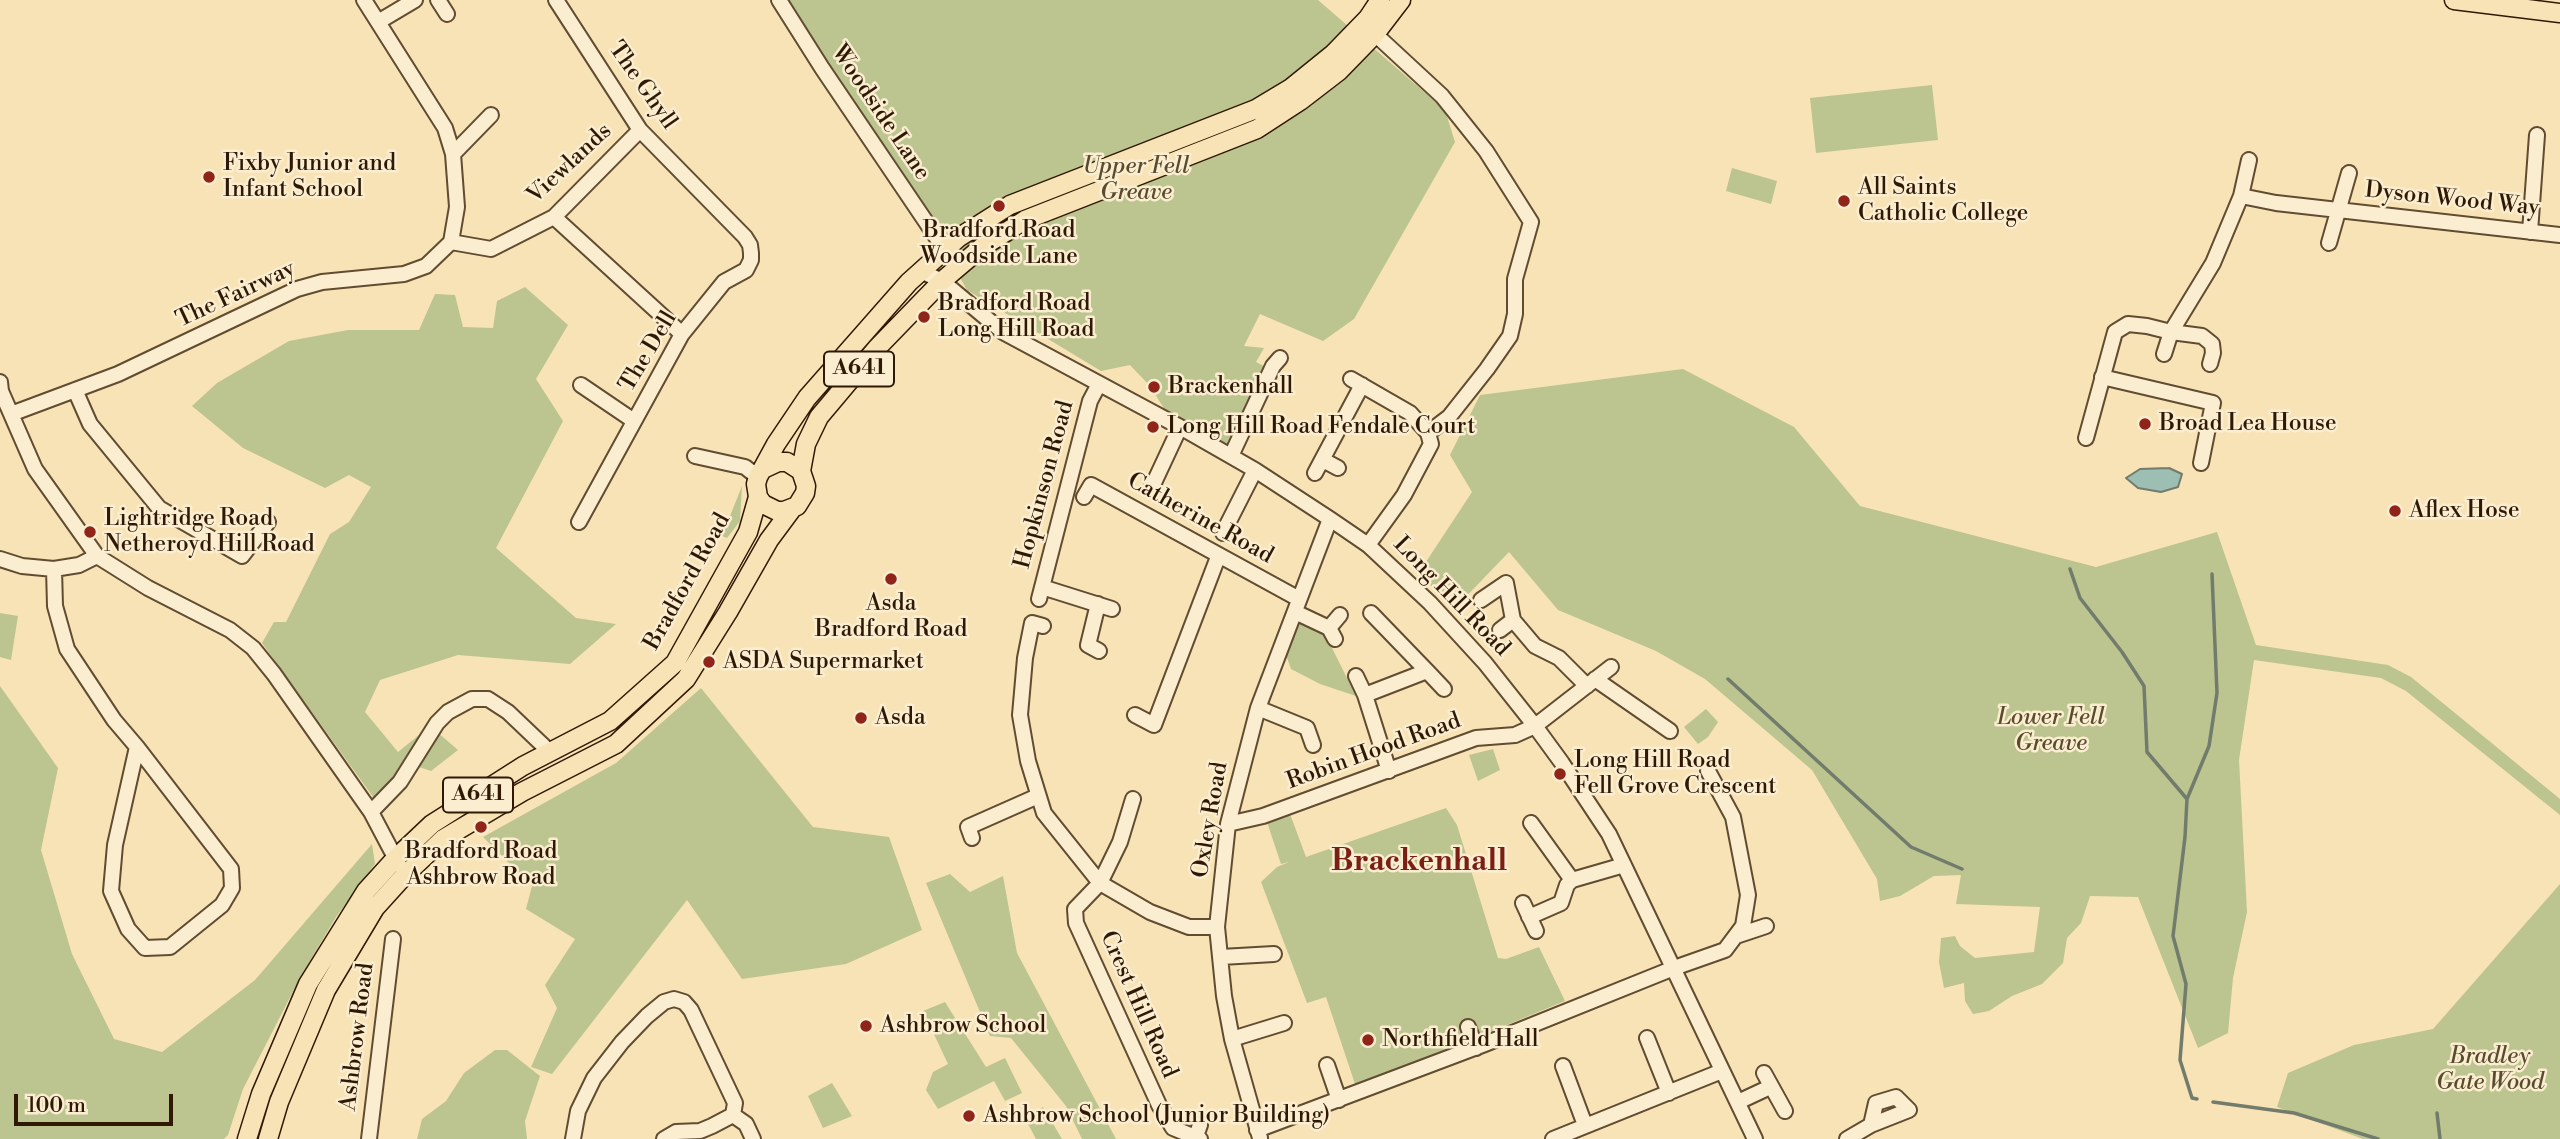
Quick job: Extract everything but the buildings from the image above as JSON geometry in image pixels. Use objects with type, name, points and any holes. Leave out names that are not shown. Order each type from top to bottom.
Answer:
[{"type":"main road","name":"Bradford Road","points":[[792,509],[769,509],[756,491],[761,473],[776,444],[807,398],[921,271],[944,250],[1010,205],[1256,109],[1291,88],[1333,54],[1368,18],[1380,0]]},
{"type":"main road","name":"Bradford Road","points":[[268,1139],[279,1102],[326,990],[375,908],[443,839],[522,792],[616,744],[686,679],[729,612],[769,540],[802,500],[805,494],[805,479],[801,471],[806,444],[819,417],[877,348],[942,281],[982,247],[1025,220],[1257,129],[1339,71],[1375,34],[1401,0]]},
{"type":"main road","points":[[2454,0],[2560,13]]},
{"type":"main road","points":[[761,473],[778,462],[787,463],[801,471]]},
{"type":"main road","name":"Bradford Road","points":[[247,1139],[261,1094],[308,984],[366,891],[432,824],[523,766],[610,721],[675,663],[748,531],[758,497]]},
{"type":"main road","points":[[432,824],[443,839]]},
{"type":"street","points":[[364,0],[445,128],[453,154],[457,207],[451,242]]},
{"type":"street","points":[[378,22],[415,0]]},
{"type":"street","points":[[438,0],[447,14]]},
{"type":"street","name":"The Ghyll","points":[[556,0],[640,130],[730,221]]},
{"type":"street","name":"Woodside Lane","points":[[779,0],[944,250]]},
{"type":"street","points":[[1375,34],[1442,96],[1486,151],[1531,222],[1515,279],[1515,314],[1510,336],[1449,417],[1428,433]]},
{"type":"street","points":[[453,154],[491,115]]},
{"type":"street","name":"Viewlands","points":[[451,242],[491,248],[554,217],[640,130]]},
{"type":"street","points":[[2530,232],[2537,135]]},
{"type":"street","points":[[2164,354],[2171,332],[2213,263],[2241,196],[2249,160]]},
{"type":"street","points":[[2329,243],[2349,173]]},
{"type":"street","name":"Dyson Wood Way","points":[[2241,196],[2276,203],[2560,235]]},
{"type":"street","points":[[554,217],[682,334]]},
{"type":"street","name":"The Dell","points":[[579,522],[682,334],[724,282],[746,270],[751,260],[750,245],[730,221]]},
{"type":"street","name":"The Fairway","points":[[11,414],[162,354],[297,289],[322,282],[404,274],[426,265],[451,242]]},
{"type":"street","name":"Long Hill Road","points":[[921,271],[942,281],[1003,332],[1255,470],[1368,545],[1430,603],[1474,650],[1535,726],[1563,763],[1609,834],[1755,1139]]},
{"type":"street","points":[[2087,438],[2115,332],[2127,324],[2202,336],[2212,344],[2210,364]]},
{"type":"street","points":[[1231,456],[1271,361]]},
{"type":"street","points":[[2102,377],[2213,403],[2201,463]]},
{"type":"street","points":[[0,382],[35,468],[97,556],[148,588],[230,630],[253,648],[371,812],[404,876]]},
{"type":"street","points":[[1338,468],[1319,466],[1357,382],[1410,413],[1428,433],[1431,444],[1429,450],[1404,495],[1368,545]]},
{"type":"street","name":"Hopkinson Road","points":[[1098,384],[1090,401],[1040,593],[1105,607],[1088,645],[1099,651]]},
{"type":"street","points":[[581,385],[634,421]]},
{"type":"street","points":[[75,390],[90,424],[159,508],[242,556],[268,522]]},
{"type":"street","points":[[1152,477],[1180,427]]},
{"type":"street","points":[[695,456],[761,473]]},
{"type":"street","points":[[1223,533],[1255,470]]},
{"type":"street","name":"Catherine Road","points":[[1084,497],[1091,485],[1218,556],[1297,606],[1332,633],[1340,615]]},
{"type":"street","name":"Oxley Road","points":[[1259,1135],[1232,1039],[1224,996],[1217,927],[1228,824],[1258,708],[1330,519]]},
{"type":"street","points":[[0,559],[22,566],[54,569],[79,565],[97,556]]},
{"type":"street","points":[[1135,715],[1154,724],[1218,556]]},
{"type":"street","points":[[54,569],[55,606],[63,640],[97,697],[137,747],[231,869],[232,888],[222,905],[170,947],[145,948],[128,929],[111,891],[115,845],[137,747]]},
{"type":"street","points":[[1481,600],[1506,583],[1513,620],[1535,646],[1559,657],[1591,682],[1670,731]]},
{"type":"street","points":[[1371,614],[1444,689]]},
{"type":"street","points":[[1500,630],[1513,620]]},
{"type":"street","points":[[1043,626],[1032,623],[1025,658],[1020,715],[1028,761],[1044,813],[1100,883],[1163,917],[1189,927],[1217,927]]},
{"type":"street","points":[[1535,726],[1611,667]]},
{"type":"street","points":[[1365,695],[1427,671]]},
{"type":"street","points":[[1356,676],[1365,695],[1389,771]]},
{"type":"street","points":[[371,812],[400,782],[437,723],[448,712],[472,699],[488,699],[508,712],[550,752]]},
{"type":"street","points":[[1258,708],[1307,728],[1314,745]]},
{"type":"street","name":"Robin Hood Road","points":[[1228,824],[1263,816],[1476,738],[1515,735],[1535,726]]},
{"type":"street","points":[[1259,1135],[1339,1100],[1725,950],[1743,926],[1748,895],[1733,817],[1708,771]]},
{"type":"street","points":[[968,828],[1038,796]]},
{"type":"street","name":"Crest Hill Road","points":[[1135,808],[1100,883],[1075,909],[1076,923],[1172,1128],[1198,1134]]},
{"type":"street","points":[[1531,823],[1572,880]]},
{"type":"street","points":[[1530,917],[1561,903],[1567,885],[1572,880],[1624,865]]},
{"type":"street","points":[[1523,903],[1536,931]]},
{"type":"street","points":[[1736,936],[1766,926]]},
{"type":"street","name":"Ashbrow Road","points":[[369,1139],[393,939]]},
{"type":"street","points":[[1221,957],[1274,954]]},
{"type":"street","points":[[573,1139],[578,1111],[594,1078],[622,1042],[647,1016],[664,1002],[674,999],[684,1002],[691,1010],[735,1103],[733,1115]]},
{"type":"street","points":[[1232,1039],[1284,1023]]},
{"type":"street","points":[[1468,1027],[1476,1048]]},
{"type":"street","points":[[1647,1038],[1669,1093]]},
{"type":"street","points":[[1422,1051],[1427,1066]]},
{"type":"street","points":[[1563,1066],[1585,1125]]},
{"type":"street","points":[[1553,1139],[1722,1071]]},
{"type":"street","points":[[1333,1072],[1339,1100]]},
{"type":"street","points":[[1764,1073],[1785,1111]]},
{"type":"street","points":[[1738,1101],[1770,1087]]},
{"type":"street","points":[[664,1139],[676,1132],[700,1132],[733,1115]]},
{"type":"street","points":[[733,1115],[746,1124],[753,1139]]},
{"type":"street","points":[[1847,1139],[1871,1125]]},
{"type":"green space","name":"Upper Fell Greave","points":[[786,0],[1318,0],[1445,110],[1455,142],[1354,319],[1323,341],[1260,314],[1244,346],[1264,348],[1256,362],[1270,369],[1232,441],[1227,445],[1168,415],[1150,386],[1130,365],[1101,371],[967,290],[935,233]]},
{"type":"green space","points":[[1932,85],[1938,140],[1816,153],[1810,98]]},
{"type":"green space","points":[[1732,168],[1777,181],[1771,204],[1726,191]]},
{"type":"green space","points":[[525,287],[568,325],[536,379],[563,421],[496,548],[576,618],[616,624],[570,664],[458,655],[380,680],[365,712],[398,752],[430,726],[458,750],[431,771],[407,763],[376,801],[262,643],[274,622],[286,622],[330,534],[349,522],[371,487],[349,475],[325,488],[243,448],[192,406],[217,383],[289,341],[348,330],[419,330],[435,294],[455,295],[463,327],[493,328],[497,301]]},
{"type":"green space","name":"Lower Fell Greave","points":[[1683,369],[1794,427],[1860,506],[2096,567],[2217,532],[2256,645],[2388,665],[2411,677],[2560,799],[2560,815],[2406,691],[2381,678],[2254,660],[2239,760],[2247,912],[2233,978],[2228,1033],[2198,1048],[2138,897],[2090,896],[2081,923],[2067,938],[2063,963],[2042,984],[2012,996],[1989,1011],[1973,1014],[1965,1001],[1964,983],[1944,988],[1939,962],[1941,938],[1955,936],[1960,946],[1975,958],[2034,952],[2040,907],[1956,904],[1961,875],[1934,876],[1900,896],[1880,901],[1877,879],[1812,770],[1705,679],[1656,651],[1558,610],[1509,552],[1455,608],[1418,574],[1472,492],[1450,455],[1480,395]]},
{"type":"green space","points":[[742,486],[740,521],[727,538],[722,536]]},
{"type":"green space","points":[[0,613],[18,616],[11,660],[0,657]]},
{"type":"green space","points":[[1297,619],[1325,634],[1356,696],[1320,684],[1291,669],[1285,652]]},
{"type":"green space","points":[[0,686],[58,768],[41,850],[72,954],[114,1039],[162,1052],[255,980],[372,844],[375,864],[336,917],[301,976],[243,1089],[228,1135],[224,1139],[0,1139]]},
{"type":"green space","points":[[701,688],[813,827],[889,837],[922,930],[846,964],[742,979],[687,900],[552,1074],[531,1067],[557,1008],[545,985],[575,939],[526,909],[532,886],[483,837],[616,763]]},
{"type":"green space","points":[[1706,709],[1718,722],[1708,737],[1698,744],[1684,727]]},
{"type":"green space","points":[[1493,749],[1500,770],[1478,781],[1469,755]]},
{"type":"green space","points":[[1446,808],[1457,825],[1498,958],[1506,959],[1539,947],[1565,1001],[1356,1087],[1326,997],[1307,1003],[1261,882],[1277,867],[1289,862],[1281,864],[1267,822],[1290,814],[1306,857]]},
{"type":"green space","points":[[950,874],[970,892],[1003,876],[1017,953],[1116,1139],[1082,1139],[1066,1106],[1011,1038],[990,1036],[926,883]]},
{"type":"green space","name":"Bradley Gate Wood","points":[[2560,884],[2560,1139],[2363,1139],[2277,1107],[2288,1073],[2354,1045],[2433,1029]]},
{"type":"green space","points":[[945,1002],[986,1067],[1005,1058],[1022,1093],[1005,1101],[994,1081],[938,1109],[926,1090],[933,1072],[948,1064],[923,1011]]},
{"type":"green space","points":[[495,1050],[507,1050],[540,1076],[525,1121],[527,1139],[417,1139],[422,1119],[446,1101],[464,1073]]},
{"type":"green space","points":[[832,1083],[852,1116],[823,1128],[808,1096]]},
{"type":"green space","points":[[1043,1107],[1062,1139],[1036,1139],[1025,1118]]},
{"type":"water","points":[[2169,468],[2182,474],[2178,487],[2161,492],[2138,488],[2126,478],[2140,469]]},
{"type":"waterway","points":[[2070,569],[2080,598],[2122,652],[2144,686],[2147,752],[2187,799],[2173,936],[2186,984],[2180,1060],[2192,1098],[2197,1099]]},
{"type":"waterway","points":[[2187,799],[2209,746],[2217,693],[2212,574]]},
{"type":"waterway","points":[[1728,679],[1911,847],[1962,869]]},
{"type":"waterway","points":[[2213,1102],[2294,1113],[2378,1139]]},
{"type":"waterway","points":[[2437,1113],[2440,1139]]},
{"type":"place","name":"Fixby Junior and Infant School","points":[[209,177]]},
{"type":"place","name":"All Saints Catholic College","points":[[1844,201]]},
{"type":"place","name":"Bradford Road Woodside Lane","points":[[999,206]]},
{"type":"place","name":"Bradford Road Long Hill Road","points":[[924,317]]},
{"type":"place","name":"Brackenhall","points":[[1154,387]]},
{"type":"place","name":"Broad Lea House","points":[[2145,424]]},
{"type":"place","name":"Long Hill Road Fendale Court","points":[[1153,427]]},
{"type":"place","name":"Aflex Hose","points":[[2395,511]]},
{"type":"place","name":"Lightridge Road Netheroyd Hill Road","points":[[90,532]]},
{"type":"place","name":"Asda Bradford Road","points":[[891,579]]},
{"type":"place","name":"ASDA Supermarket","points":[[709,662]]},
{"type":"place","name":"Asda","points":[[861,718]]},
{"type":"place","name":"Long Hill Road Fell Grove Crescent","points":[[1560,774]]},
{"type":"place","name":"Bradford Road Ashbrow Road","points":[[481,827]]},
{"type":"place","name":"Ashbrow School","points":[[866,1026]]},
{"type":"place","name":"Northfield Hall","points":[[1368,1040]]},
{"type":"place","name":"Ashbrow School (Junior Building)","points":[[969,1116]]},
{"type":"district","name":"Brackenhall","points":[[1419,863]]}]
